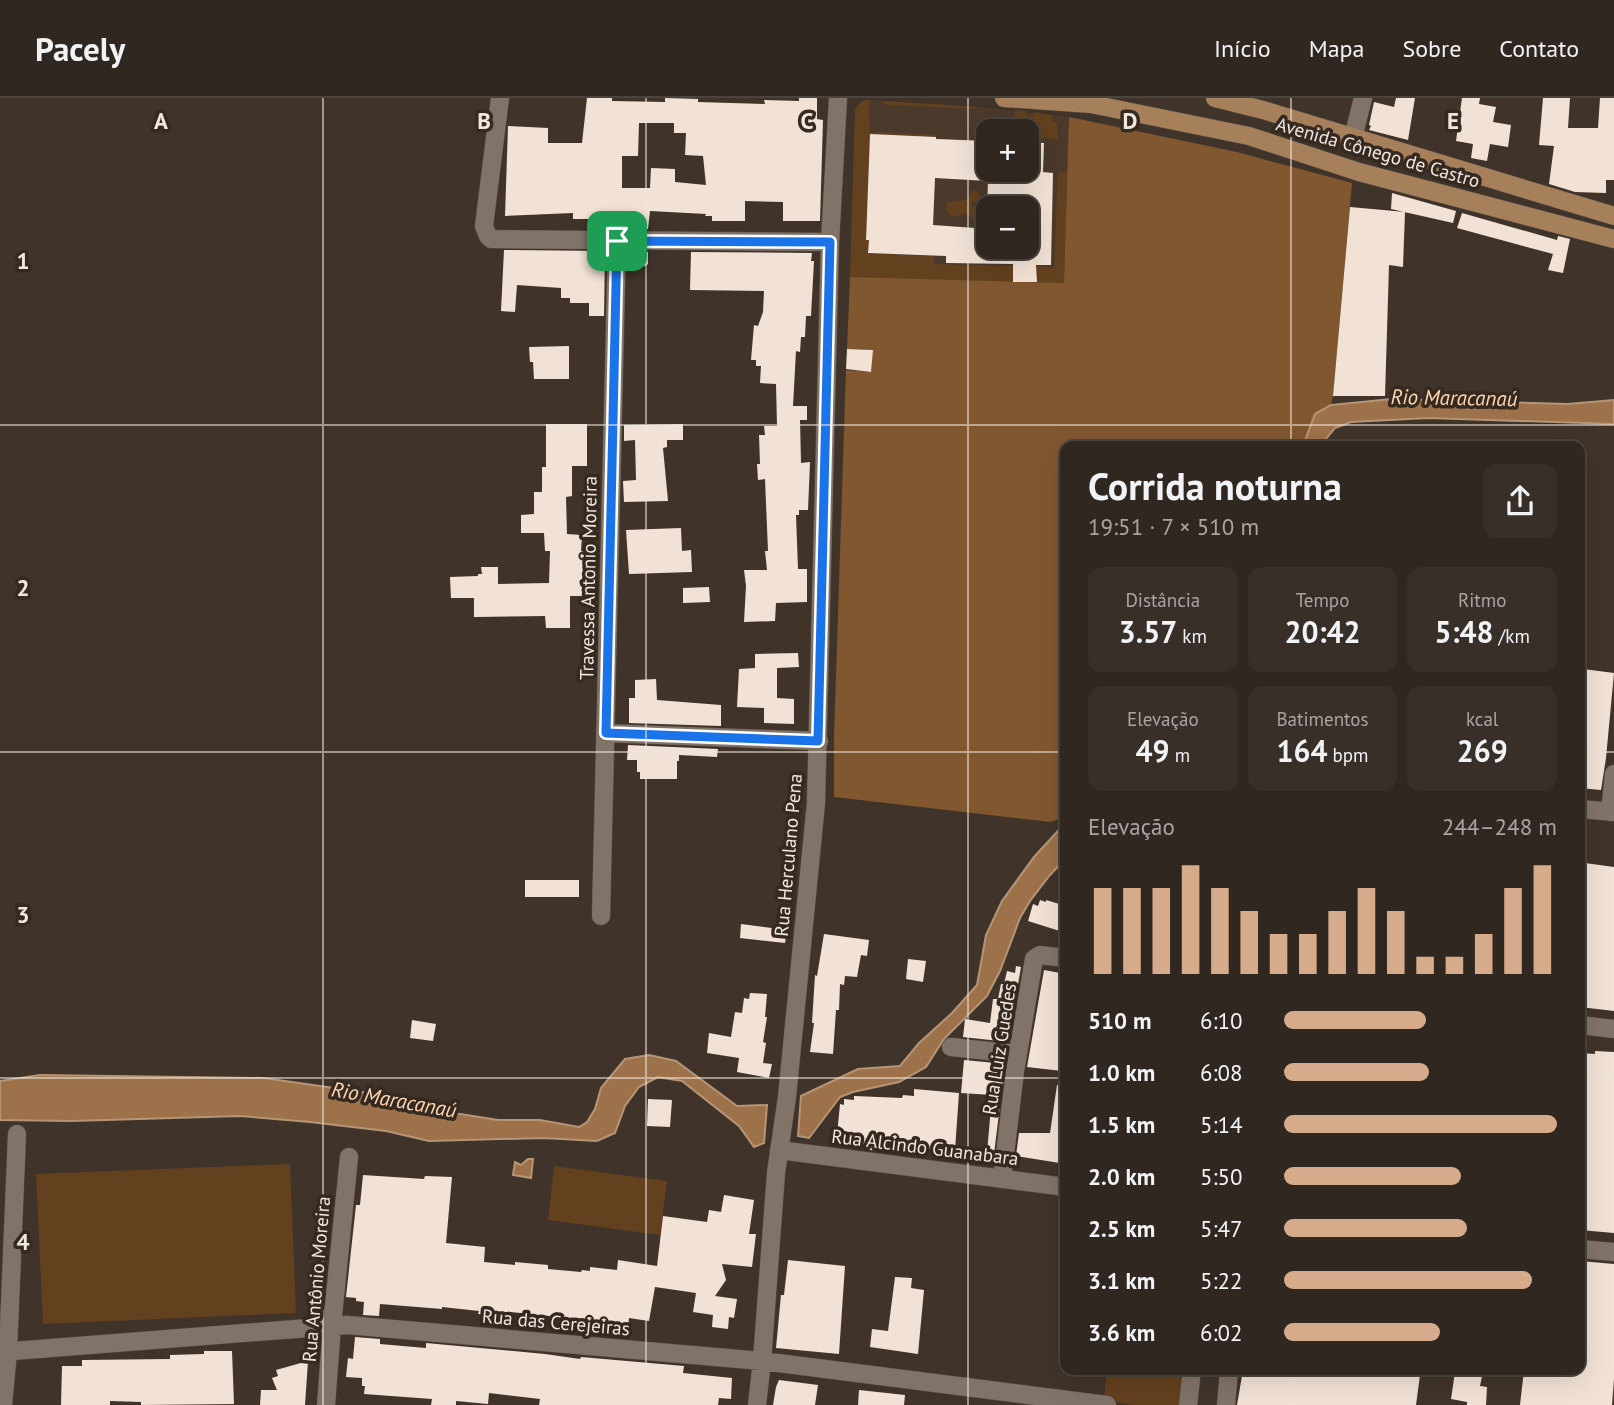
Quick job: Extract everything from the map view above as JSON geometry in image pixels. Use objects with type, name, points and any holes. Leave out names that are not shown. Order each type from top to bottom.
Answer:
[{"type":"main road","name":"Avenida Cônego de Castro","points":[[1004,98],[1091,104],[1249,136],[1359,172],[1614,239]]},
{"type":"main road","name":"Avenida Cônego de Castro","points":[[1215,98],[1263,110],[1614,216]]},
{"type":"street","points":[[500,98],[484,226],[488,236],[495,239],[830,242]]},
{"type":"street","name":"Rua Herculano Pena","points":[[757,1405],[780,1144],[816,803],[830,242],[838,98]]},
{"type":"street","points":[[1353,138],[1363,98]]},
{"type":"street","name":"Travessa Antonio Moreira","points":[[601,916],[617,241]]},
{"type":"street","points":[[606,733],[818,741]]},
{"type":"street","points":[[1585,809],[1612,812],[1614,774]]},
{"type":"street","name":"Rua Luiz Guedes","points":[[1002,1178],[1018,1054],[1034,960],[1040,955],[1060,957]]},
{"type":"street","points":[[1585,1026],[1614,1029]]},
{"type":"street","points":[[951,1046],[1018,1054]]},
{"type":"street","points":[[3,1405],[17,1134]]},
{"type":"street","name":"Rua Alcindo Guanabara","points":[[780,1144],[1060,1186]]},
{"type":"street","name":"Rua Antônio Moreira","points":[[326,1405],[349,1157]]},
{"type":"street","points":[[1585,1249],[1614,1252]]},
{"type":"street","name":"Rua das Cerejeiras","points":[[4,1352],[332,1326],[364,1326],[762,1361],[1107,1405]]},
{"type":"street","points":[[1188,1405],[1191,1375]]},
{"type":"street","points":[[1226,1405],[1229,1375]]},
{"type":"shaded area","points":[[869,100],[978,107],[1069,117],[1064,284],[850,277],[855,109],[862,101]]},
{"type":"shaded area","points":[[869,100],[870,132],[936,137],[870,134],[866,240],[869,240],[869,253],[927,256],[934,243],[934,264],[1054,267],[1058,173],[1067,172],[1064,284],[1037,282],[1036,277],[1013,272],[1013,282],[850,277],[855,109],[862,101]]},
{"type":"shaded area","points":[[883,101],[978,107],[890,105]]},
{"type":"shaded area","points":[[1015,110],[1027,111],[1026,115],[1033,116],[1034,112],[1052,115],[1052,121],[1057,123],[1058,139],[1039,138],[1039,119],[1015,119]]},
{"type":"shaded area","points":[[1069,117],[1237,152],[1352,183],[1333,396],[1331,405],[1315,414],[1305,441],[1060,441],[1060,818],[1051,822],[834,797],[846,370],[871,372],[872,350],[847,349],[850,277],[1064,283]]},
{"type":"shaded area","points":[[974,190],[980,196],[976,196],[976,201],[972,202],[976,217],[972,218],[964,214],[956,217],[948,214],[947,204],[968,198]]},
{"type":"shaded area","points":[[290,1164],[296,1313],[43,1324],[36,1174]]},
{"type":"shaded area","points":[[554,1166],[667,1181],[660,1235],[548,1220]]},
{"type":"shaded area","points":[[1106,1375],[1184,1375],[1181,1405],[1132,1405],[1104,1400]]},
{"type":"water","points":[[1392,399],[1568,404],[1614,400],[1614,424],[1428,418],[1351,422],[1335,428],[1324,441],[1305,441],[1315,414],[1331,405]]},
{"type":"water","points":[[1060,829],[1060,864],[1030,901],[1020,918],[1000,971],[987,996],[944,1039],[926,1067],[899,1082],[840,1097],[809,1138],[798,1136],[801,1096],[858,1069],[900,1066],[977,985],[986,935],[1002,901],[1034,857]]},
{"type":"water","name":"Rio Maracanaú","points":[[649,1055],[676,1061],[737,1106],[767,1105],[764,1143],[754,1147],[739,1126],[682,1081],[658,1077],[639,1087],[625,1106],[615,1133],[597,1141],[543,1138],[429,1141],[386,1131],[241,1116],[71,1121],[0,1120],[0,1081],[40,1075],[264,1078],[404,1098],[454,1113],[498,1120],[540,1120],[579,1127],[587,1122],[595,1109],[601,1088],[625,1059]]},
{"type":"water","points":[[528,1159],[533,1159],[531,1178],[513,1175],[515,1162],[521,1165]]},
{"type":"building","points":[[587,98],[665,102],[665,98],[698,99],[698,102],[765,104],[764,100],[799,101],[799,98],[817,98],[817,119],[823,120],[820,221],[783,221],[783,202],[745,201],[745,221],[712,221],[712,216],[705,216],[706,214],[650,211],[648,229],[631,229],[631,219],[573,219],[573,213],[505,216],[508,126],[548,128],[548,143],[582,143]],"holes":[[[639,123],[674,123],[674,133],[686,133],[685,155],[703,156],[706,185],[675,182],[675,169],[651,168],[650,188],[622,188],[622,156],[638,156]]]},
{"type":"building","points":[[1396,98],[1415,98],[1408,140],[1369,130],[1374,102],[1394,107]]},
{"type":"building","points":[[1462,98],[1480,98],[1479,104],[1496,107],[1493,122],[1511,125],[1508,147],[1490,144],[1487,161],[1471,158],[1473,144],[1456,141]]},
{"type":"building","points":[[1543,98],[1570,98],[1568,128],[1598,128],[1600,98],[1614,98],[1614,180],[1606,180],[1606,193],[1575,192],[1549,184],[1554,146],[1539,145]]},
{"type":"building","points":[[870,134],[976,141],[976,180],[935,178],[933,225],[976,228],[976,259],[1039,259],[1039,196],[987,196],[988,182],[1039,182],[1039,143],[1044,143],[1043,172],[1053,173],[1051,265],[1036,265],[1037,282],[1013,282],[1013,264],[946,263],[946,256],[868,253],[869,240],[866,240]]},
{"type":"building","points":[[1392,193],[1456,211],[1453,223],[1391,209]]},
{"type":"building","points":[[1350,207],[1405,212],[1403,267],[1389,265],[1385,396],[1333,396]]},
{"type":"building","points":[[1462,213],[1557,240],[1558,236],[1570,239],[1563,273],[1548,270],[1553,254],[1457,228]]},
{"type":"building","points":[[504,250],[605,251],[604,316],[589,316],[589,303],[570,303],[570,298],[561,298],[561,288],[517,285],[515,312],[501,311]]},
{"type":"building","points":[[628,252],[648,252],[648,264],[628,267]]},
{"type":"building","points":[[691,252],[812,253],[811,261],[814,261],[811,316],[806,316],[805,337],[801,337],[800,352],[796,351],[793,406],[807,406],[807,420],[800,420],[801,463],[810,462],[808,510],[799,510],[799,515],[796,515],[798,569],[807,569],[807,602],[776,603],[775,621],[744,622],[744,570],[767,570],[765,479],[758,480],[757,464],[760,464],[759,435],[765,435],[764,426],[777,426],[776,384],[760,383],[761,366],[756,366],[756,360],[751,360],[754,325],[758,326],[763,312],[764,291],[690,290]]},
{"type":"building","points":[[569,346],[569,379],[534,379],[529,347]]},
{"type":"building","points":[[847,349],[873,350],[871,372],[846,369]]},
{"type":"building","points":[[546,424],[587,424],[587,466],[572,466],[572,496],[566,497],[567,534],[582,535],[581,551],[592,551],[590,596],[570,596],[570,628],[546,628],[545,616],[474,617],[474,598],[451,598],[450,577],[478,576],[482,574],[481,567],[498,567],[498,584],[549,583],[550,551],[545,551],[544,533],[521,533],[521,515],[534,514],[534,492],[542,492],[542,467],[546,467]]},
{"type":"building","points":[[683,424],[683,440],[667,440],[667,447],[663,448],[668,501],[624,502],[623,481],[636,480],[635,440],[624,441],[624,425]]},
{"type":"building","points":[[681,528],[682,551],[691,550],[692,572],[629,574],[626,530]]},
{"type":"building","points":[[709,587],[710,602],[683,603],[683,588]]},
{"type":"building","points":[[798,653],[799,667],[777,668],[777,698],[794,699],[794,724],[764,723],[764,708],[737,707],[739,669],[755,668],[755,654]]},
{"type":"building","points":[[1585,669],[1614,673],[1601,790],[1585,788]]},
{"type":"building","points":[[656,679],[657,700],[721,705],[721,726],[629,723],[629,698],[635,698],[635,680]]},
{"type":"building","points":[[628,745],[718,749],[717,757],[679,755],[677,779],[640,779],[637,760],[627,760]]},
{"type":"building","points":[[1585,863],[1614,867],[1614,1011],[1585,1008]]},
{"type":"building","points":[[525,880],[579,880],[579,897],[525,897]]},
{"type":"building","points":[[1040,900],[1060,904],[1060,931],[1028,921],[1033,904],[1038,906]]},
{"type":"building","points":[[741,924],[787,930],[785,943],[740,938]]},
{"type":"building","points":[[824,934],[869,940],[867,956],[861,955],[857,977],[845,976],[844,985],[840,984],[833,1054],[810,1052],[814,1023],[815,975],[817,976]]},
{"type":"building","points":[[908,959],[926,961],[923,982],[906,979]]},
{"type":"building","points":[[1016,966],[1021,967],[1008,1042],[963,1037],[965,1019],[990,1023],[993,999],[998,999],[1007,971],[1015,973]]},
{"type":"building","points":[[1044,970],[1060,973],[1060,1071],[1027,1067]]},
{"type":"building","points":[[750,993],[767,994],[763,1063],[772,1064],[769,1078],[737,1072],[739,1058],[707,1053],[709,1033],[731,1037],[735,1012],[742,1013],[744,998],[749,999]]},
{"type":"building","points":[[412,1020],[436,1024],[433,1041],[410,1038]]},
{"type":"building","points":[[1595,1051],[1614,1052],[1614,1233],[1585,1230],[1585,1053],[1595,1054]]},
{"type":"building","points":[[964,1060],[1005,1064],[994,1154],[987,1153],[992,1095],[961,1093]]},
{"type":"building","points":[[1057,1085],[1060,1085],[1060,1163],[1016,1156],[1019,1133],[1050,1133]]},
{"type":"building","points":[[914,1089],[959,1093],[955,1150],[894,1147],[893,1152],[836,1145],[840,1104],[844,1105],[844,1099],[854,1100],[854,1096],[902,1098],[903,1095],[914,1096]]},
{"type":"building","points":[[648,1099],[672,1100],[670,1127],[647,1126]]},
{"type":"building","points":[[363,1175],[424,1179],[425,1176],[452,1177],[446,1243],[485,1247],[484,1262],[548,1265],[548,1269],[581,1272],[590,1271],[590,1267],[617,1270],[618,1260],[657,1266],[663,1216],[707,1222],[709,1210],[721,1212],[724,1195],[754,1200],[749,1234],[756,1234],[752,1267],[722,1264],[726,1280],[715,1296],[737,1299],[734,1318],[729,1317],[728,1329],[712,1327],[713,1315],[693,1312],[696,1293],[655,1287],[649,1321],[629,1318],[628,1327],[511,1312],[510,1317],[442,1307],[380,1304],[379,1316],[363,1315],[364,1302],[346,1297],[356,1205],[360,1205]]},
{"type":"building","points":[[788,1260],[845,1266],[839,1354],[776,1348],[781,1295],[784,1295]]},
{"type":"building","points":[[1585,1261],[1614,1264],[1612,1405],[1520,1405],[1523,1375],[1585,1375]]},
{"type":"building","points":[[895,1277],[912,1278],[911,1288],[924,1290],[918,1354],[870,1347],[872,1329],[888,1331]]},
{"type":"building","points":[[355,1337],[380,1339],[380,1344],[426,1348],[426,1343],[580,1359],[684,1366],[683,1373],[732,1378],[731,1399],[719,1398],[718,1405],[539,1405],[540,1399],[489,1393],[488,1404],[456,1401],[456,1405],[431,1405],[432,1399],[364,1394],[362,1378],[346,1377],[348,1358],[353,1359]]},
{"type":"building","points":[[204,1351],[232,1351],[234,1404],[141,1405],[141,1402],[110,1401],[110,1405],[61,1405],[62,1366],[82,1366],[82,1360],[170,1359],[170,1355],[204,1354]]},
{"type":"building","points":[[308,1361],[305,1405],[260,1405],[261,1390],[277,1390],[272,1378],[278,1376],[276,1370]]},
{"type":"building","points":[[1242,1375],[1420,1375],[1416,1405],[1237,1405]]},
{"type":"building","points":[[1455,1375],[1482,1376],[1480,1386],[1487,1387],[1486,1405],[1467,1405],[1467,1402],[1451,1399]]},
{"type":"building","points":[[779,1380],[818,1385],[815,1405],[773,1405]]},
{"type":"building","points":[[859,1390],[905,1395],[904,1405],[858,1405]]},
{"type":"route","points":[[617,241],[830,242],[818,741],[606,733],[617,241]]}]
